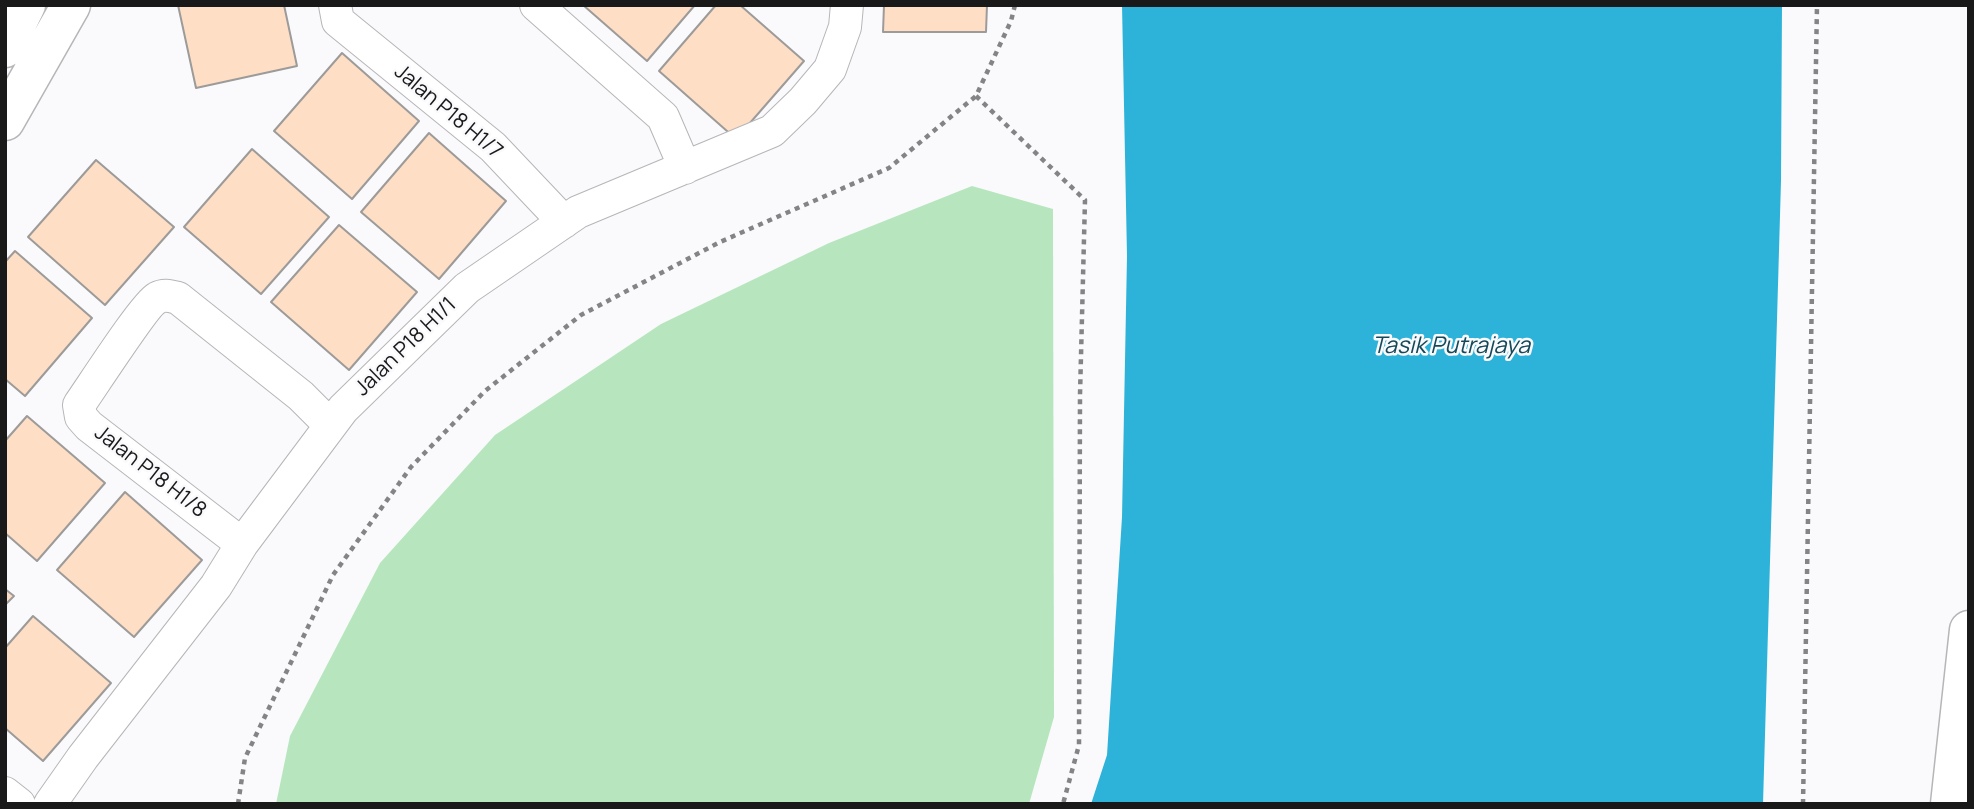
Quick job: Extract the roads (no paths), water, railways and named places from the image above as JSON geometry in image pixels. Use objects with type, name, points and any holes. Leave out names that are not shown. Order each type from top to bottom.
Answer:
[{"type":"street","points":[[5,48],[26,5]]},
{"type":"street","points":[[5,121],[71,5]]},
{"type":"street","name":"Jalan P18 H1/7","points":[[335,5],[338,21],[493,147],[564,222]]},
{"type":"street","points":[[537,5],[663,117],[685,168]]},
{"type":"street","name":"Jalan P18 H1/1","points":[[50,804],[83,757],[216,586],[242,544],[330,425],[420,332],[467,288],[578,212],[772,131],[803,101],[830,69],[845,27],[847,5]]},
{"type":"street","name":"Jalan P18 H1/8","points":[[242,544],[80,417],[79,405],[141,317],[155,299],[168,295],[178,298],[301,396],[330,425]]},
{"type":"street","points":[[1950,804],[1969,630]]},
{"type":"street","points":[[5,793],[19,804]]},
{"type":"water","name":"Tasik Putrajaya","points":[[1122,5],[1782,5],[1781,181],[1763,804],[1091,804],[1107,755],[1122,517],[1127,256]]}]
